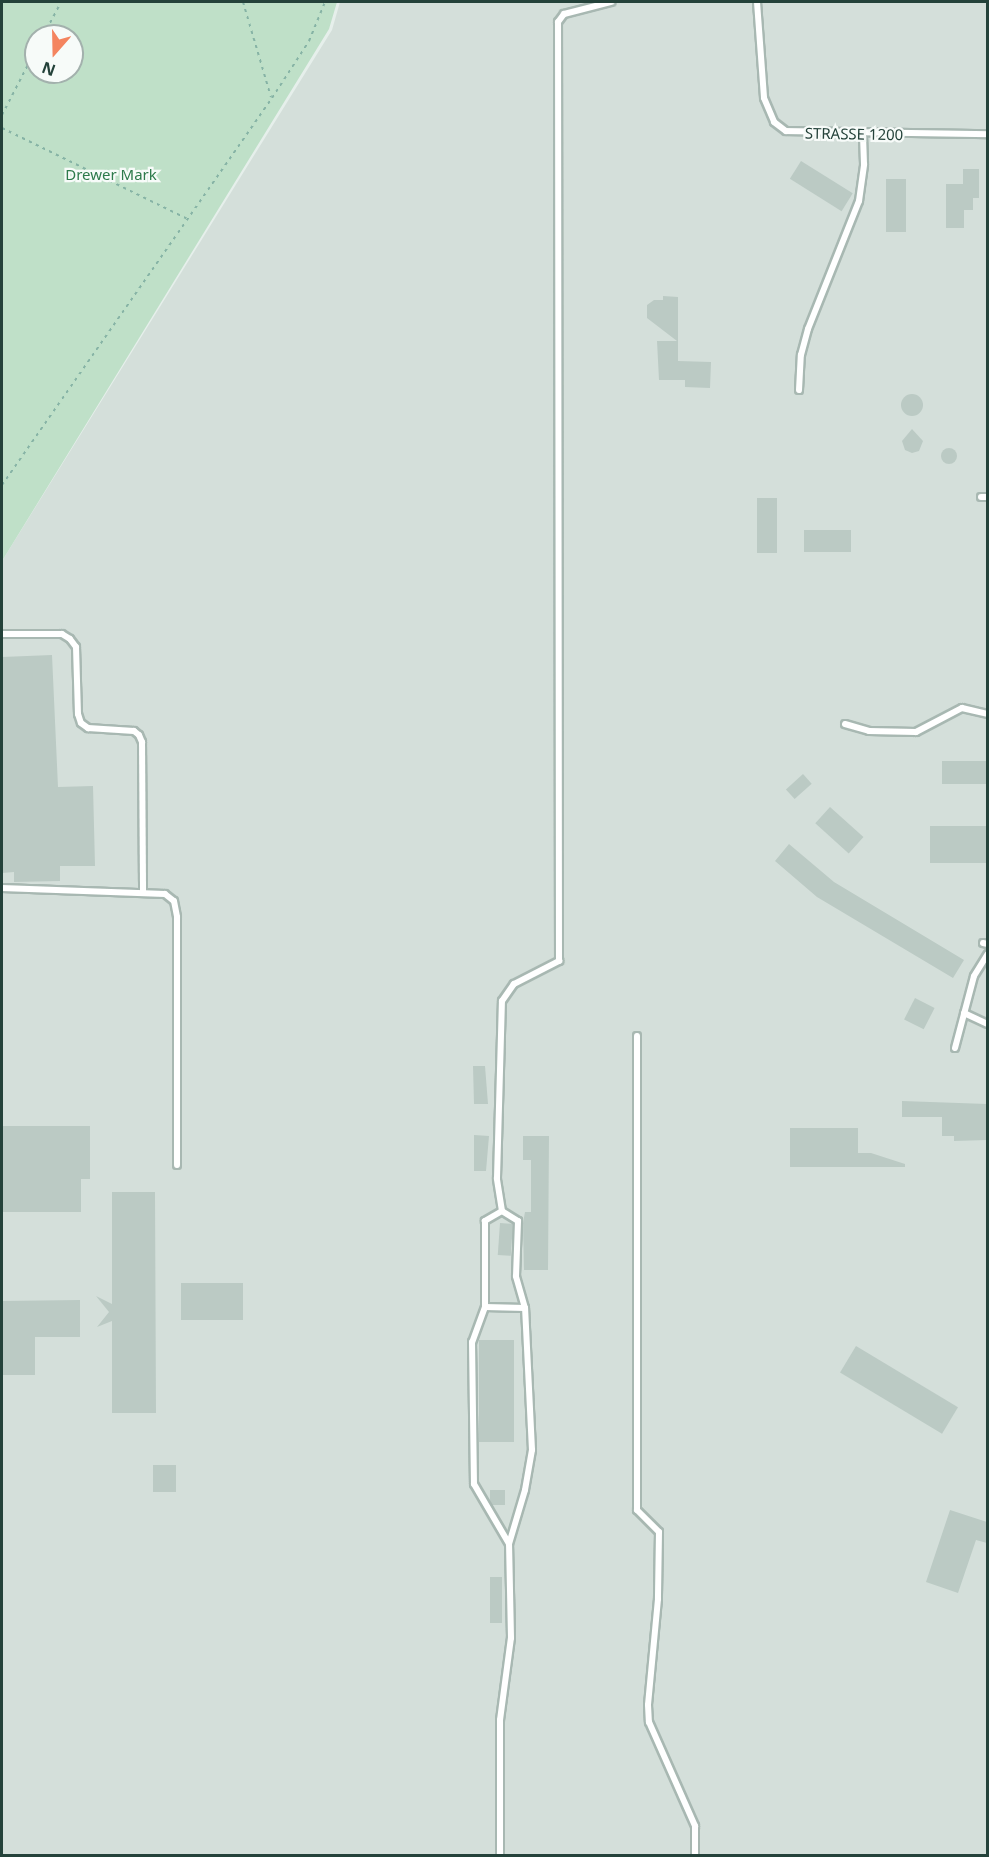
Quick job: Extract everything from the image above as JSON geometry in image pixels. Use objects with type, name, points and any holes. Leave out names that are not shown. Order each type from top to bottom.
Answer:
[{"type":"lane","points":[[500,1856],[500,1720],[511,1638],[509,1544],[525,1490],[532,1450],[525,1308],[516,1276],[518,1221],[502,1211],[497,1178],[502,1001],[514,984],[560,961],[558,22],[564,14],[612,2]]},
{"type":"lane","name":"STRASSE 1200","points":[[757,2],[764,98],[774,122],[786,131],[800,134],[987,134]]},
{"type":"lane","points":[[799,390],[801,355],[808,329],[859,201],[864,164],[863,134]]},
{"type":"lane","points":[[2,634],[62,634],[70,639],[76,647],[78,714],[81,723],[88,728],[134,731],[139,735],[142,742],[143,893]]},
{"type":"lane","points":[[845,724],[869,731],[916,732],[962,708],[987,714]]},
{"type":"lane","points":[[2,888],[165,894],[171,897],[177,917],[177,1165]]},
{"type":"lane","points":[[954,1047],[974,976],[987,954]]},
{"type":"lane","points":[[964,1013],[987,1024]]},
{"type":"lane","points":[[637,1036],[637,1510],[659,1532],[658,1599],[648,1713],[649,1722],[695,1826],[695,1856]]},
{"type":"lane","points":[[502,1211],[485,1221],[485,1307],[472,1342],[474,1484],[509,1544]]},
{"type":"lane","points":[[485,1307],[525,1308]]},
{"type":"path","points":[[49,24],[61,2]]},
{"type":"path","points":[[243,2],[272,98]]},
{"type":"path","points":[[2,485],[272,98],[309,41],[326,2]]},
{"type":"path","points":[[2,115],[24,72]]},
{"type":"path","points":[[2,128],[188,219]]},
{"type":"shaded area","points":[[340,2],[987,2],[987,1855],[2,1855],[2,561],[332,30]]},
{"type":"green space","name":"Drewer Mark","points":[[2,2],[337,2],[329,29],[2,561]]},
{"type":"building","points":[[801,161],[853,193],[842,211],[790,179]]},
{"type":"building","points":[[963,169],[979,169],[979,198],[973,198],[973,210],[964,210],[964,228],[946,228],[946,184],[963,184]]},
{"type":"building","points":[[886,179],[906,179],[906,232],[886,232]]},
{"type":"building","points":[[663,296],[678,297],[678,361],[711,362],[710,388],[685,387],[685,380],[659,380],[657,341],[677,341],[647,318],[647,305],[654,300],[663,300]]},
{"type":"building","points":[[912,394],[920,397],[923,405],[920,413],[912,416],[904,413],[901,405],[904,397]]},
{"type":"building","points":[[912,429],[923,441],[919,451],[912,453],[905,450],[902,441]]},
{"type":"building","points":[[946,448],[952,448],[957,456],[955,462],[946,464],[941,459],[941,453]]},
{"type":"building","points":[[757,498],[777,498],[777,553],[757,553]]},
{"type":"building","points":[[804,530],[851,530],[851,552],[804,552]]},
{"type":"building","points":[[52,655],[58,787],[93,786],[95,866],[60,866],[60,881],[14,882],[14,872],[2,873],[2,657]]},
{"type":"building","points":[[942,761],[987,761],[987,784],[942,784]]},
{"type":"building","points":[[803,774],[812,784],[795,799],[786,789]]},
{"type":"building","points":[[830,807],[863,837],[849,853],[815,823]]},
{"type":"building","points":[[930,826],[987,826],[987,863],[930,863]]},
{"type":"building","points":[[789,844],[834,882],[964,960],[953,978],[817,897],[775,861]]},
{"type":"building","points":[[915,998],[935,1008],[924,1029],[904,1019]]},
{"type":"building","points":[[473,1066],[485,1066],[488,1104],[474,1104]]},
{"type":"building","points":[[902,1101],[987,1104],[987,1140],[954,1141],[954,1136],[942,1136],[942,1117],[902,1117]]},
{"type":"building","points":[[2,1126],[90,1126],[90,1179],[81,1179],[81,1212],[2,1212]]},
{"type":"building","points":[[790,1128],[858,1128],[858,1153],[871,1153],[905,1164],[905,1167],[790,1167]]},
{"type":"building","points":[[474,1135],[489,1136],[486,1171],[474,1171]]},
{"type":"building","points":[[523,1136],[549,1136],[548,1270],[524,1270],[523,1223],[525,1212],[531,1212],[531,1160],[523,1160]]},
{"type":"building","points":[[112,1192],[155,1192],[156,1413],[112,1413],[112,1321],[97,1327],[109,1312],[96,1296],[112,1304]]},
{"type":"building","points":[[500,1223],[513,1224],[511,1256],[498,1255]]},
{"type":"building","points":[[181,1283],[243,1283],[243,1320],[181,1320]]},
{"type":"building","points":[[80,1300],[80,1337],[35,1337],[35,1375],[2,1375],[2,1301]]},
{"type":"building","points":[[479,1340],[514,1340],[514,1442],[479,1442]]},
{"type":"building","points":[[856,1346],[958,1407],[942,1434],[840,1373]]},
{"type":"building","points":[[153,1465],[176,1465],[176,1492],[153,1492]]},
{"type":"building","points":[[490,1490],[505,1490],[505,1505],[490,1505]]},
{"type":"building","points":[[950,1510],[987,1522],[987,1543],[976,1540],[958,1593],[926,1582]]},
{"type":"building","points":[[490,1577],[502,1577],[502,1623],[490,1623]]}]
